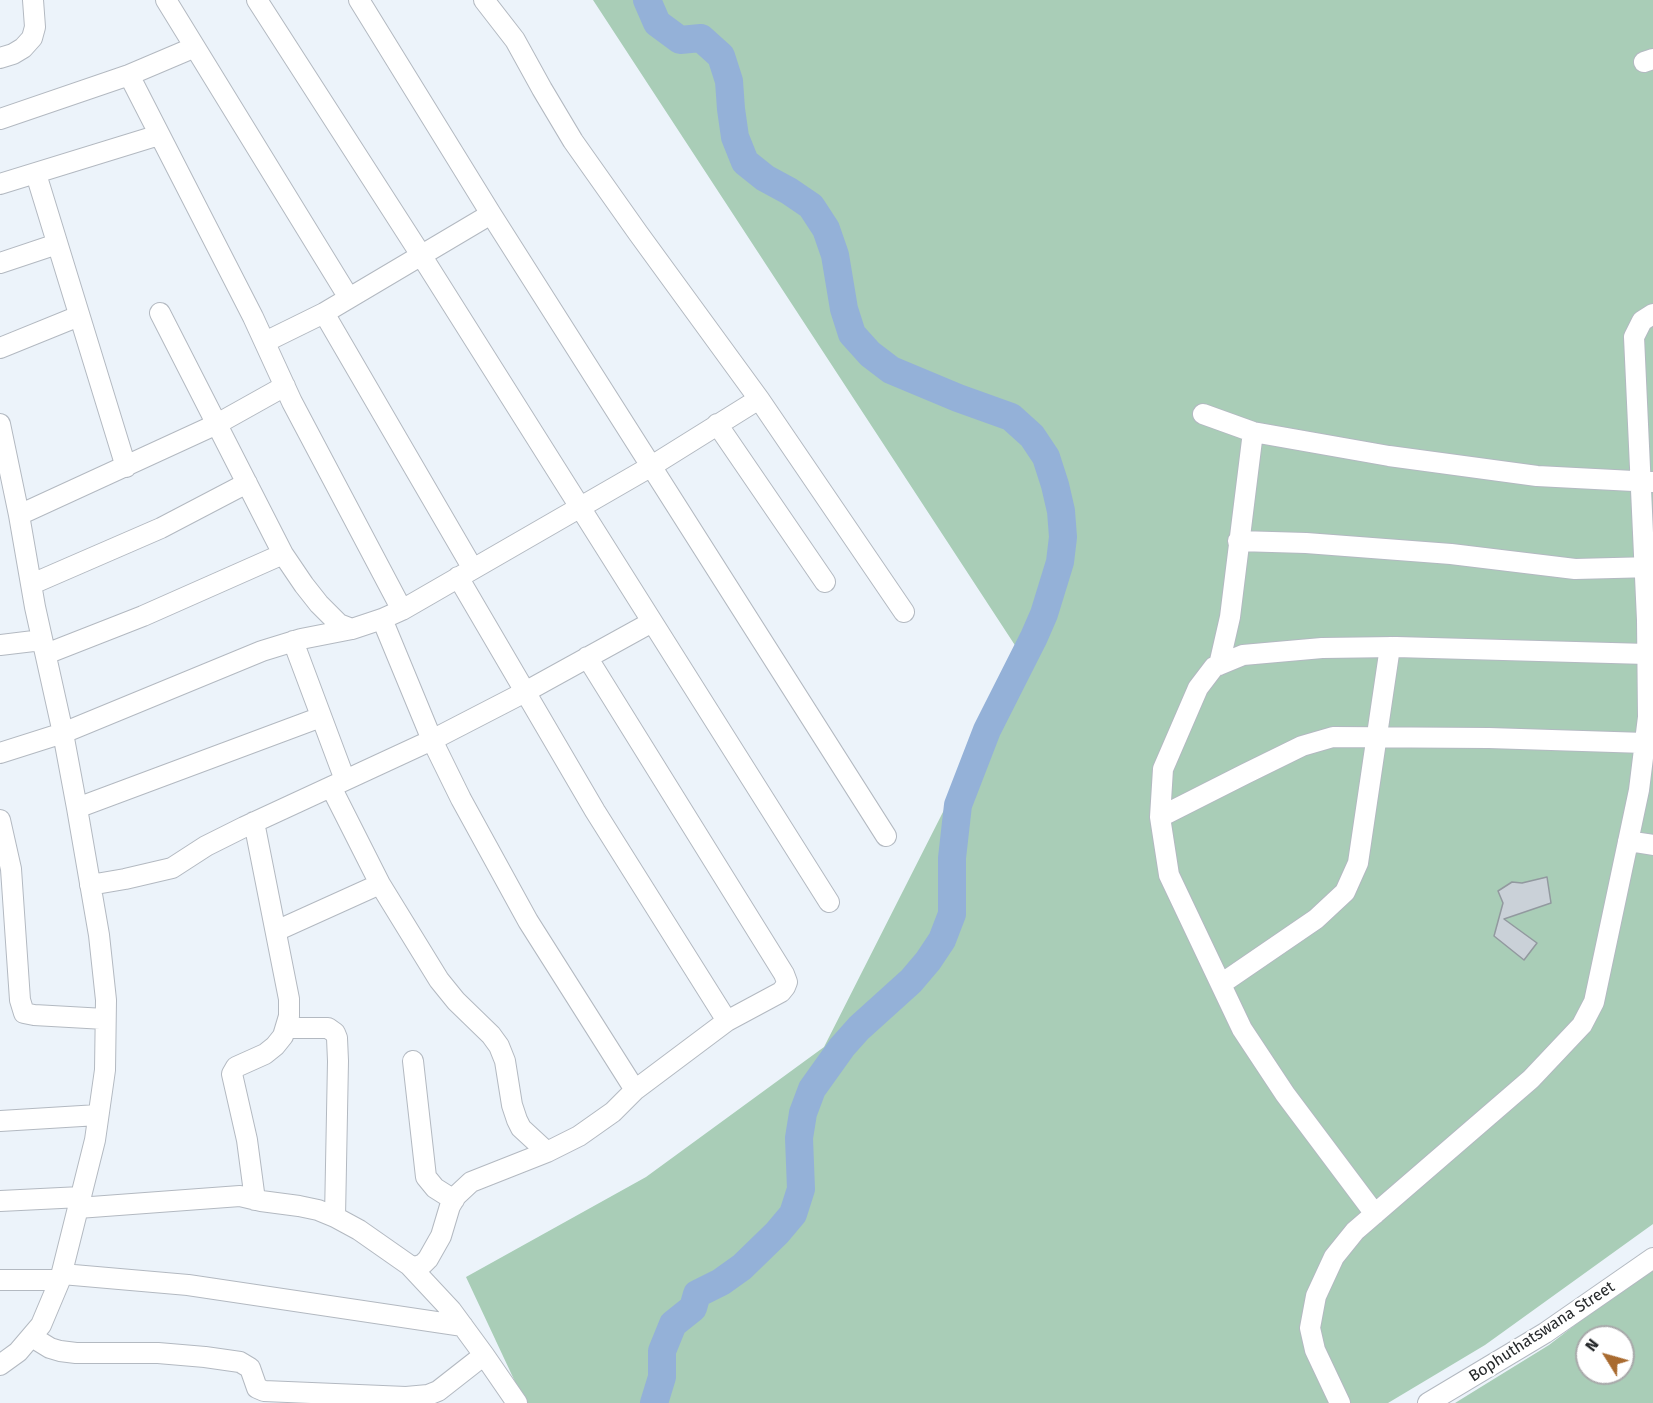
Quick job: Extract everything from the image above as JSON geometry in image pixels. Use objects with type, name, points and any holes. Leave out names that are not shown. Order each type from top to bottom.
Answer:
[{"type":"street","points":[[0,58],[23,48],[32,38],[35,27],[33,0]]},
{"type":"street","points":[[166,0],[349,298]]},
{"type":"street","points":[[257,0],[421,255],[829,902]]},
{"type":"street","points":[[359,0],[650,467],[886,836]]},
{"type":"street","points":[[484,0],[515,40],[573,141],[759,399],[904,612]]},
{"type":"street","points":[[0,119],[129,75],[195,47]]},
{"type":"street","points":[[129,75],[338,491],[402,610]]},
{"type":"street","points":[[0,184],[159,135]]},
{"type":"street","points":[[36,174],[126,467]]},
{"type":"street","points":[[265,342],[324,313],[491,214]]},
{"type":"street","points":[[0,263],[57,244]]},
{"type":"street","points":[[324,313],[466,573],[525,692],[595,811],[727,1021]]},
{"type":"street","points":[[160,314],[283,554],[319,604],[339,624],[352,629]]},
{"type":"street","points":[[1340,1403],[1315,1350],[1310,1328],[1316,1296],[1334,1257],[1355,1231],[1531,1079],[1582,1024],[1594,1002],[1639,790],[1648,717],[1647,482],[1634,337],[1642,321],[1653,314]]},
{"type":"street","points":[[0,348],[79,316]]},
{"type":"street","points":[[19,515],[217,424],[285,386]]},
{"type":"street","points":[[0,753],[63,733],[262,651],[293,641],[352,629],[402,610],[650,467],[759,399]]},
{"type":"street","points":[[1203,414],[1253,432],[1389,456],[1537,476],[1647,482]]},
{"type":"street","points":[[0,424],[77,808],[99,935],[105,1000],[105,1070],[95,1140],[61,1277],[41,1325],[18,1352],[0,1365]]},
{"type":"street","points":[[717,424],[825,582]]},
{"type":"street","points":[[1219,666],[1230,617],[1253,432]]},
{"type":"street","points":[[32,584],[161,528],[247,483]]},
{"type":"street","points":[[1238,541],[1306,543],[1451,554],[1575,568],[1649,568]]},
{"type":"street","points":[[0,645],[44,647],[144,616],[283,554]]},
{"type":"street","points":[[382,619],[432,740],[461,799],[528,921],[634,1089]]},
{"type":"street","points":[[90,885],[172,868],[206,846],[254,822],[432,740],[652,622]]},
{"type":"street","points":[[293,641],[321,717],[338,783],[380,884],[439,980],[499,1046],[505,1061],[512,1105],[517,1120],[521,1128],[547,1152]]},
{"type":"street","points":[[1375,1214],[1285,1094],[1242,1029],[1169,875],[1160,818],[1163,769],[1198,687],[1214,667],[1244,655],[1322,648],[1390,647],[1647,654]]},
{"type":"street","points":[[1221,984],[1316,919],[1345,892],[1358,863],[1390,647]]},
{"type":"street","points":[[409,1265],[415,1267],[428,1259],[441,1236],[454,1200],[471,1182],[547,1152],[600,1123],[634,1089],[727,1021],[781,992],[787,982],[587,657]]},
{"type":"street","points":[[77,808],[321,717]]},
{"type":"street","points":[[1160,818],[1302,747],[1333,737],[1489,738],[1645,743]]},
{"type":"street","points":[[0,820],[11,869],[20,1000],[24,1013],[34,1016],[105,1019]]},
{"type":"street","points":[[254,822],[289,999],[286,1028],[275,1046],[265,1054],[236,1067],[232,1074],[247,1140],[255,1200]]},
{"type":"street","points":[[1628,841],[1653,845]]},
{"type":"street","points":[[276,931],[380,884]]},
{"type":"street","points":[[286,1028],[328,1028],[335,1033],[337,1038],[335,1217]]},
{"type":"street","points":[[413,1061],[426,1177],[435,1188],[454,1200]]},
{"type":"street","points":[[0,1121],[98,1115]]},
{"type":"street","points":[[0,1201],[80,1202],[240,1196],[318,1210],[358,1230],[409,1265],[463,1326],[517,1403]]},
{"type":"street","name":"Bophuthatswana Street","points":[[1428,1403],[1545,1333],[1653,1258]]},
{"type":"street","points":[[0,1280],[61,1277],[188,1285],[463,1326]]},
{"type":"street","points":[[32,1337],[50,1348],[75,1353],[158,1353],[240,1362],[250,1368],[257,1388],[264,1391],[394,1397],[428,1395],[438,1391],[484,1355]]},
{"type":"green space","points":[[593,0],[1653,0],[1653,1224],[1485,1345],[1388,1403],[525,1403],[466,1277],[646,1177],[824,1047],[1022,656]]},
{"type":"green space","points":[[1653,1265],[1653,1403],[1455,1403],[1549,1345],[1575,1325]]},
{"type":"building","points":[[1547,877],[1551,903],[1504,919],[1537,943],[1524,960],[1494,936],[1503,903],[1498,891],[1512,882],[1522,883]]},
{"type":"waterway","points":[[647,0],[657,23],[680,40],[701,38],[721,56],[729,81],[735,137],[745,162],[765,178],[811,206],[826,229],[835,255],[844,309],[852,334],[870,354],[891,370],[1011,417],[1032,436],[1046,457],[1055,485],[1061,511],[1063,537],[1060,562],[1044,614],[987,730],[958,805],[952,858],[952,914],[942,940],[911,981],[859,1028],[842,1047],[812,1089],[803,1113],[799,1138],[801,1189],[793,1214],[742,1267],[721,1282],[697,1294],[693,1308],[673,1324],[662,1351],[662,1377],[654,1403]]}]
